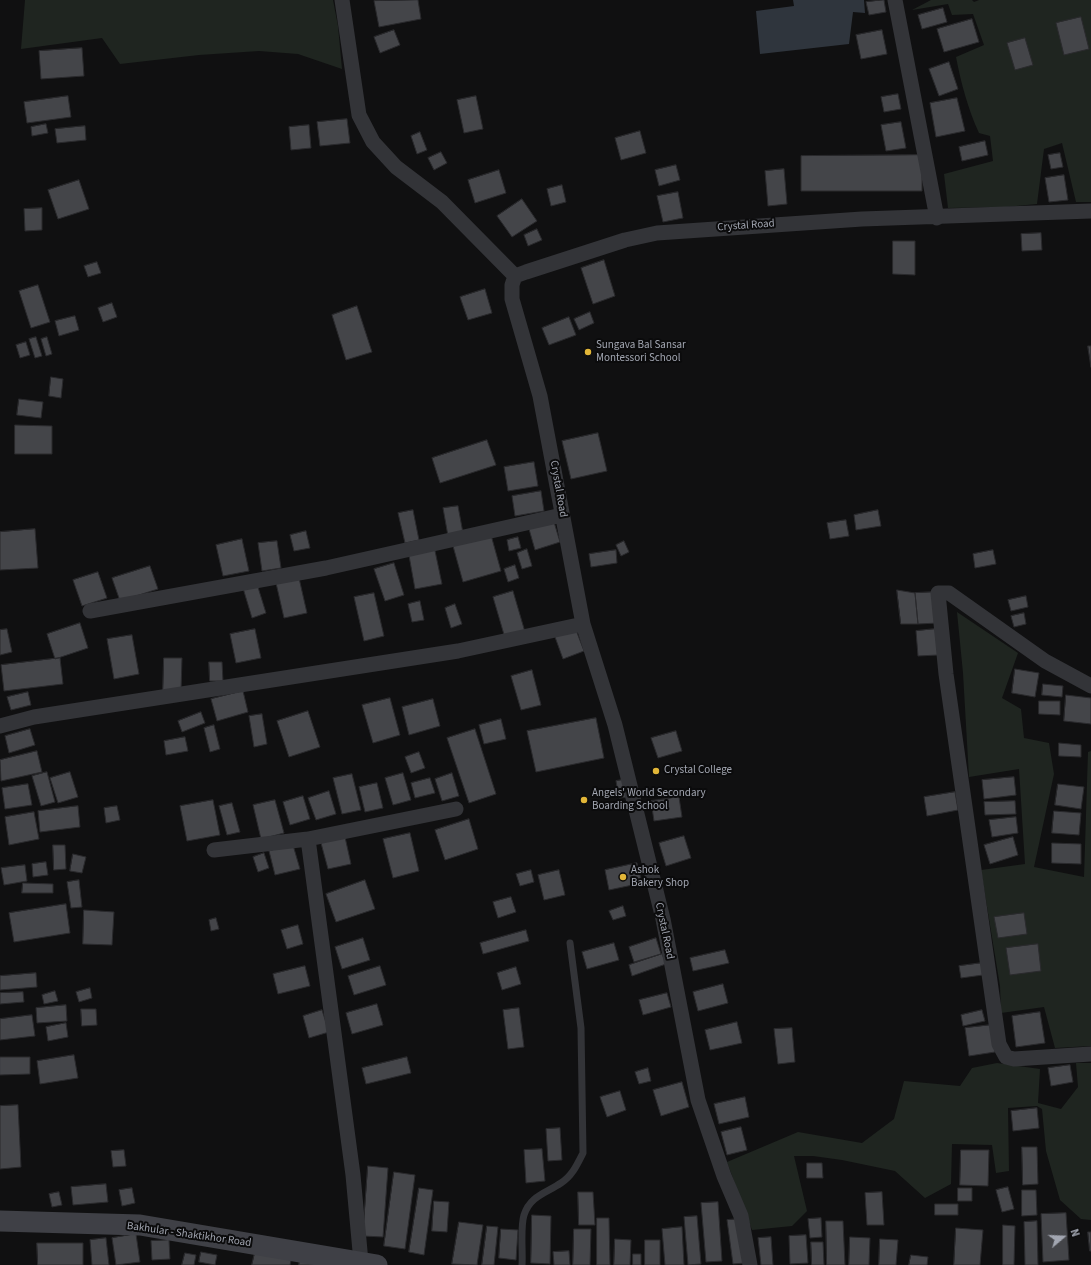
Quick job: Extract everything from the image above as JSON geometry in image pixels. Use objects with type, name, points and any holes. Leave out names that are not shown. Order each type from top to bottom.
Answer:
[{"type":"street","points":[[342,0],[359,115],[373,142],[396,167],[442,202],[515,276]]},
{"type":"street","points":[[895,0],[937,218]]},
{"type":"street","name":"Crystal Road","points":[[750,1265],[741,1216],[724,1176],[698,1100],[662,919],[615,725],[583,624],[540,396],[512,299],[512,286],[515,276],[625,240],[658,233],[862,219],[937,218],[1091,211]]},
{"type":"street","points":[[90,611],[326,568],[562,515]]},
{"type":"street","points":[[1091,686],[1046,661],[949,593],[938,593],[946,674],[999,1044],[1006,1057],[1014,1059],[1091,1054]]},
{"type":"street","points":[[0,726],[34,717],[458,651],[583,624]]},
{"type":"street","points":[[214,850],[308,839],[456,809]]},
{"type":"street","points":[[308,839],[353,1175],[369,1264]]},
{"type":"street","name":"Bakhular - Shaktikhor Road","points":[[0,1221],[140,1225],[369,1264]]},
{"type":"lane","points":[[522,1265],[524,1216],[528,1206],[538,1195],[561,1183],[574,1171],[583,1153],[581,1028],[570,943]]},
{"type":"shaded area","points":[[25,0],[333,0],[338,26],[342,69],[298,54],[259,51],[199,55],[120,64],[102,38],[21,49]]},
{"type":"shaded area","points":[[793,0],[864,0],[865,13],[853,12],[849,44],[760,54],[756,11],[794,6]]},
{"type":"shaded area","points":[[931,0],[972,0],[974,2],[979,0],[1091,0],[1091,202],[1076,202],[1062,143],[1044,149],[1037,204],[1006,207],[948,208],[944,174],[993,161],[990,136],[979,133],[971,115],[956,57],[984,45],[973,14],[952,15],[948,4],[912,10]]},
{"type":"shaded area","points":[[957,612],[1018,653],[1002,698],[1021,709],[1024,738],[1049,743],[1054,774],[1034,867],[1084,877],[1088,752],[1091,751],[1091,1046],[1055,1048],[1044,1007],[1001,1013],[1000,986],[981,870],[1025,864],[1019,769],[969,777],[963,673]]},
{"type":"shaded area","points":[[997,1063],[1040,1069],[1038,1103],[1061,1109],[1078,1087],[1076,1063],[1091,1063],[1091,1220],[1081,1219],[1060,1200],[1046,1151],[1042,1109],[1037,1106],[1008,1108],[1009,1171],[996,1173],[992,1145],[952,1144],[951,1184],[925,1198],[895,1171],[842,1160],[813,1156],[794,1156],[807,1211],[792,1226],[752,1230],[727,1162],[798,1132],[862,1143],[894,1119],[904,1081],[960,1086],[972,1068]]},
{"type":"building","points":[[418,0],[421,19],[379,27],[374,1]]},
{"type":"building","points":[[884,0],[886,12],[869,15],[866,2]]},
{"type":"building","points":[[943,8],[947,22],[922,29],[918,15]]},
{"type":"building","points":[[1081,17],[1089,49],[1064,55],[1056,23]]},
{"type":"building","points":[[972,19],[979,42],[944,52],[937,29]]},
{"type":"building","points":[[394,30],[400,45],[380,53],[374,37]]},
{"type":"building","points":[[882,30],[887,54],[861,59],[856,35]]},
{"type":"building","points":[[1025,38],[1033,65],[1015,70],[1007,43]]},
{"type":"building","points":[[82,48],[84,76],[41,79],[39,51]]},
{"type":"building","points":[[949,62],[958,89],[939,96],[929,69]]},
{"type":"building","points":[[898,94],[901,109],[884,112],[881,97]]},
{"type":"building","points":[[68,96],[71,117],[27,123],[24,102]]},
{"type":"building","points":[[476,96],[483,129],[464,133],[457,100]]},
{"type":"building","points":[[957,98],[965,131],[936,137],[930,103]]},
{"type":"building","points":[[347,119],[350,143],[320,146],[317,122]]},
{"type":"building","points":[[901,122],[906,148],[886,151],[881,125]]},
{"type":"building","points":[[46,124],[48,133],[32,136],[31,127]]},
{"type":"building","points":[[309,125],[311,148],[291,150],[289,127]]},
{"type":"building","points":[[85,126],[86,140],[57,143],[55,129]]},
{"type":"building","points":[[640,131],[646,153],[621,160],[615,138]]},
{"type":"building","points":[[420,132],[427,150],[417,154],[411,136]]},
{"type":"building","points":[[985,141],[988,155],[962,161],[959,147]]},
{"type":"building","points":[[441,152],[447,163],[434,170],[428,158]]},
{"type":"building","points":[[1060,153],[1063,167],[1051,169],[1048,155]]},
{"type":"building","points":[[922,155],[922,191],[801,191],[801,156]]},
{"type":"building","points":[[676,165],[680,180],[659,186],[655,170]]},
{"type":"building","points":[[784,169],[787,204],[768,206],[765,171]]},
{"type":"building","points":[[499,170],[506,193],[475,203],[468,180]]},
{"type":"building","points":[[1064,175],[1068,200],[1049,202],[1045,178]]},
{"type":"building","points":[[79,180],[89,209],[58,219],[48,190]]},
{"type":"building","points":[[562,185],[566,202],[551,206],[547,189]]},
{"type":"building","points":[[678,192],[683,218],[663,222],[657,196]]},
{"type":"building","points":[[522,199],[537,221],[512,237],[497,216]]},
{"type":"building","points":[[42,208],[42,230],[25,231],[24,209]]},
{"type":"building","points":[[537,229],[542,240],[528,246],[524,235]]},
{"type":"building","points":[[1041,233],[1042,250],[1022,251],[1021,234]]},
{"type":"building","points":[[893,241],[915,241],[915,275],[893,274]]},
{"type":"building","points":[[604,260],[615,296],[593,304],[581,268]]},
{"type":"building","points":[[97,262],[101,273],[88,277],[84,266]]},
{"type":"building","points":[[38,285],[50,322],[31,328],[19,291]]},
{"type":"building","points":[[485,289],[492,313],[468,320],[460,297]]},
{"type":"building","points":[[112,303],[117,317],[103,322],[98,308]]},
{"type":"building","points":[[357,306],[372,352],[346,360],[332,315]]},
{"type":"building","points":[[590,312],[594,323],[579,330],[574,319]]},
{"type":"building","points":[[75,316],[79,330],[59,336],[55,321]]},
{"type":"building","points":[[569,317],[576,335],[549,345],[542,328]]},
{"type":"building","points":[[36,337],[42,356],[35,358],[29,339]]},
{"type":"building","points":[[47,337],[52,354],[46,356],[41,339]]},
{"type":"building","points":[[26,342],[30,355],[20,358],[16,345]]},
{"type":"building","points":[[1088,346],[1091,346],[1091,367]]},
{"type":"building","points":[[51,377],[63,379],[61,398],[49,396]]},
{"type":"building","points":[[19,399],[43,402],[41,418],[17,415]]},
{"type":"building","points":[[15,425],[52,426],[52,454],[15,454]]},
{"type":"building","points":[[598,433],[607,471],[571,479],[562,441]]},
{"type":"building","points":[[487,440],[496,465],[440,483],[432,458]]},
{"type":"building","points":[[534,462],[538,486],[508,491],[504,467]]},
{"type":"building","points":[[541,491],[544,511],[515,516],[512,496]]},
{"type":"building","points":[[458,506],[463,533],[448,536],[443,508]]},
{"type":"building","points":[[413,510],[419,540],[405,543],[398,513]]},
{"type":"building","points":[[878,510],[881,526],[856,530],[854,515]]},
{"type":"building","points":[[846,520],[849,536],[830,539],[827,523]]},
{"type":"building","points":[[554,522],[560,542],[535,550],[529,529]]},
{"type":"building","points":[[35,529],[38,568],[0,570],[0,532]]},
{"type":"building","points":[[306,531],[310,548],[294,551],[290,535]]},
{"type":"building","points":[[491,535],[501,571],[463,582],[453,546]]},
{"type":"building","points":[[518,537],[521,548],[509,551],[507,540]]},
{"type":"building","points":[[242,539],[249,571],[223,576],[216,545]]},
{"type":"building","points":[[277,541],[281,568],[262,571],[258,543]]},
{"type":"building","points":[[624,541],[629,552],[621,556],[616,545]]},
{"type":"building","points":[[434,546],[442,584],[415,589],[408,550]]},
{"type":"building","points":[[527,549],[532,566],[522,569],[517,553]]},
{"type":"building","points":[[616,550],[617,563],[591,567],[589,554]]},
{"type":"building","points":[[993,550],[996,564],[975,568],[973,554]]},
{"type":"building","points":[[394,563],[404,595],[385,601],[374,569]]},
{"type":"building","points":[[515,565],[519,578],[508,582],[504,569]]},
{"type":"building","points":[[150,566],[158,589],[120,601],[112,578]]},
{"type":"building","points":[[98,572],[107,598],[82,606],[73,580]]},
{"type":"building","points":[[299,578],[307,613],[284,618],[276,583]]},
{"type":"building","points":[[257,584],[266,613],[252,618],[243,588]]},
{"type":"building","points":[[897,590],[915,593],[918,624],[901,624]]},
{"type":"building","points":[[513,591],[525,632],[505,638],[493,597]]},
{"type":"building","points":[[935,592],[938,623],[918,624],[915,593]]},
{"type":"building","points":[[374,593],[384,636],[364,641],[354,597]]},
{"type":"building","points":[[1026,596],[1028,607],[1011,611],[1008,600]]},
{"type":"building","points":[[420,601],[424,620],[412,622],[408,604]]},
{"type":"building","points":[[455,604],[462,624],[451,628],[445,608]]},
{"type":"building","points":[[1024,613],[1026,624],[1014,627],[1011,616]]},
{"type":"building","points":[[80,623],[88,648],[55,659],[47,634]]},
{"type":"building","points":[[7,629],[12,652],[0,655],[0,630]]},
{"type":"building","points":[[255,629],[261,658],[236,663],[230,634]]},
{"type":"building","points":[[935,629],[938,655],[918,656],[916,631]]},
{"type":"building","points":[[576,630],[584,651],[563,659],[555,637]]},
{"type":"building","points":[[132,635],[139,674],[114,679],[107,639]]},
{"type":"building","points":[[60,658],[63,684],[4,691],[1,665]]},
{"type":"building","points":[[164,658],[182,658],[181,691],[163,691]]},
{"type":"building","points":[[209,662],[222,662],[223,681],[210,681]]},
{"type":"building","points":[[1015,669],[1039,673],[1035,697],[1012,693]]},
{"type":"building","points":[[532,670],[541,705],[521,710],[511,676]]},
{"type":"building","points":[[1043,684],[1063,686],[1062,697],[1042,695]]},
{"type":"building","points":[[243,691],[248,712],[217,721],[211,699]]},
{"type":"building","points":[[28,692],[31,705],[11,710],[7,697]]},
{"type":"building","points":[[1066,695],[1091,698],[1091,724],[1064,721]]},
{"type":"building","points":[[390,698],[400,735],[373,743],[362,705]]},
{"type":"building","points":[[433,699],[440,726],[409,735],[402,707]]},
{"type":"building","points":[[1039,701],[1060,701],[1060,715],[1039,714]]},
{"type":"building","points":[[308,711],[320,747],[289,757],[277,721]]},
{"type":"building","points":[[201,712],[205,723],[182,732],[178,721]]},
{"type":"building","points":[[262,714],[267,744],[254,747],[249,716]]},
{"type":"building","points":[[596,718],[604,758],[536,772],[527,731]]},
{"type":"building","points":[[501,719],[506,739],[484,744],[479,725]]},
{"type":"building","points":[[214,725],[220,749],[210,752],[204,728]]},
{"type":"building","points":[[30,729],[35,745],[9,753],[5,736]]},
{"type":"building","points":[[475,729],[496,794],[469,803],[447,738]]},
{"type":"building","points":[[676,731],[682,751],[658,758],[651,738]]},
{"type":"building","points":[[185,737],[188,751],[166,755],[164,741]]},
{"type":"building","points":[[1059,743],[1081,745],[1081,757],[1059,756]]},
{"type":"building","points":[[37,751],[42,772],[1,781],[0,760]]},
{"type":"building","points":[[419,752],[425,768],[411,773],[405,757]]},
{"type":"building","points":[[47,772],[55,802],[41,806],[32,776]]},
{"type":"building","points":[[70,772],[78,797],[58,803],[50,778]]},
{"type":"building","points":[[403,773],[411,800],[393,805],[385,778]]},
{"type":"building","points":[[452,773],[459,796],[442,801],[435,779]]},
{"type":"building","points":[[352,774],[361,810],[342,814],[333,778]]},
{"type":"building","points":[[1014,777],[1016,795],[984,799],[982,780]]},
{"type":"building","points":[[430,778],[435,793],[415,798],[411,783]]},
{"type":"building","points":[[627,779],[629,797],[619,798],[616,781]]},
{"type":"building","points":[[377,783],[383,808],[365,812],[359,787]]},
{"type":"building","points":[[28,784],[32,805],[5,809],[2,788]]},
{"type":"building","points":[[1058,784],[1084,787],[1081,809],[1055,805]]},
{"type":"building","points":[[329,791],[336,814],[316,820],[308,798]]},
{"type":"building","points":[[955,792],[958,810],[927,816],[924,797]]},
{"type":"building","points":[[303,796],[310,819],[290,825],[283,802]]},
{"type":"building","points":[[679,797],[682,817],[654,821],[651,801]]},
{"type":"building","points":[[213,800],[220,835],[187,841],[180,806]]},
{"type":"building","points":[[275,800],[284,833],[261,839],[253,805]]},
{"type":"building","points":[[1015,801],[1016,814],[985,815],[984,802]]},
{"type":"building","points":[[232,803],[240,832],[227,835],[219,806]]},
{"type":"building","points":[[78,806],[80,827],[40,832],[38,811]]},
{"type":"building","points":[[117,806],[120,820],[106,823],[104,808]]},
{"type":"building","points":[[1054,811],[1081,813],[1079,835],[1052,833]]},
{"type":"building","points":[[34,812],[39,839],[9,845],[5,817]]},
{"type":"building","points":[[1016,817],[1018,833],[992,837],[989,820]]},
{"type":"building","points":[[469,819],[478,849],[445,860],[435,830]]},
{"type":"building","points":[[410,833],[419,871],[393,878],[383,839]]},
{"type":"building","points":[[684,836],[691,858],[666,866],[659,843]]},
{"type":"building","points":[[345,837],[351,864],[328,869],[321,843]]},
{"type":"building","points":[[1013,837],[1018,855],[990,864],[984,845]]},
{"type":"building","points":[[1052,843],[1081,844],[1081,864],[1052,863]]},
{"type":"building","points":[[53,845],[65,845],[66,869],[54,870]]},
{"type":"building","points":[[293,845],[300,869],[275,875],[269,851]]},
{"type":"building","points":[[264,853],[269,868],[258,872],[253,857]]},
{"type":"building","points":[[73,854],[86,857],[82,873],[70,871]]},
{"type":"building","points":[[46,862],[48,875],[33,877],[32,864]]},
{"type":"building","name":"Ashok Bakery Shop","points":[[637,863],[642,883],[609,890],[605,870]]},
{"type":"building","points":[[25,865],[27,881],[4,885],[1,868]]},
{"type":"building","points":[[531,870],[534,882],[520,886],[516,874]]},
{"type":"building","points":[[559,870],[565,895],[544,900],[538,875]]},
{"type":"building","points":[[79,880],[82,907],[71,908],[67,882]]},
{"type":"building","points":[[365,880],[375,909],[336,922],[326,894]]},
{"type":"building","points":[[23,883],[53,884],[53,893],[22,893]]},
{"type":"building","points":[[511,897],[516,912],[498,918],[493,902]]},
{"type":"building","points":[[66,904],[70,933],[14,942],[9,913]]},
{"type":"building","points":[[623,906],[626,916],[613,920],[609,911]]},
{"type":"building","points":[[84,910],[114,912],[112,945],[83,944]]},
{"type":"building","points":[[1024,913],[1027,934],[998,938],[994,917]]},
{"type":"building","points":[[216,918],[219,929],[211,931],[209,920]]},
{"type":"building","points":[[298,925],[303,944],[287,949],[281,930]]},
{"type":"building","points":[[526,930],[529,941],[483,954],[480,943]]},
{"type":"building","points":[[363,938],[370,960],[342,969],[335,947]]},
{"type":"building","points":[[656,938],[661,954],[634,962],[629,947]]},
{"type":"building","points":[[614,943],[619,960],[587,969],[582,952]]},
{"type":"building","points":[[1038,944],[1041,971],[1010,975],[1006,948]]},
{"type":"building","points":[[725,950],[729,963],[693,971],[690,958]]},
{"type":"building","points":[[662,954],[666,964],[632,976],[629,965]]},
{"type":"building","points":[[982,963],[983,975],[961,978],[959,966]]},
{"type":"building","points":[[305,966],[310,986],[278,994],[273,974]]},
{"type":"building","points":[[380,966],[386,985],[354,995],[348,976]]},
{"type":"building","points":[[516,967],[521,984],[502,990],[497,973]]},
{"type":"building","points":[[36,973],[37,987],[0,990],[0,976]]},
{"type":"building","points":[[723,984],[728,1003],[698,1011],[693,992]]},
{"type":"building","points":[[90,988],[92,998],[79,1002],[76,992]]},
{"type":"building","points":[[55,991],[58,1001],[44,1004],[42,995]]},
{"type":"building","points":[[23,992],[24,1002],[0,1004],[0,993]]},
{"type":"building","points":[[667,993],[671,1007],[643,1015],[639,1000]]},
{"type":"building","points":[[377,1004],[383,1025],[352,1034],[346,1013]]},
{"type":"building","points":[[66,1005],[67,1021],[37,1023],[36,1008]]},
{"type":"building","points":[[519,1008],[524,1047],[508,1049],[503,1010]]},
{"type":"building","points":[[81,1009],[96,1009],[97,1025],[82,1026]]},
{"type":"building","points":[[322,1010],[329,1032],[309,1038],[303,1016]]},
{"type":"building","points":[[982,1010],[985,1021],[963,1026],[961,1015]]},
{"type":"building","points":[[1040,1012],[1045,1043],[1016,1047],[1012,1016]]},
{"type":"building","points":[[32,1015],[35,1036],[0,1040],[0,1019]]},
{"type":"building","points":[[737,1022],[742,1043],[710,1050],[705,1030]]},
{"type":"building","points":[[66,1023],[68,1037],[48,1041],[46,1027]]},
{"type":"building","points":[[991,1025],[995,1052],[969,1056],[965,1028]]},
{"type":"building","points":[[792,1028],[795,1062],[778,1064],[774,1029]]},
{"type":"building","points":[[74,1055],[78,1078],[40,1084],[37,1061]]},
{"type":"building","points":[[0,1057],[30,1057],[30,1074],[0,1075]]},
{"type":"building","points":[[407,1057],[411,1073],[366,1084],[362,1068]]},
{"type":"building","points":[[1070,1065],[1073,1082],[1051,1086],[1048,1068]]},
{"type":"building","points":[[648,1068],[651,1081],[639,1084],[635,1072]]},
{"type":"building","points":[[682,1082],[689,1107],[661,1116],[653,1090]]},
{"type":"building","points":[[620,1091],[626,1110],[607,1117],[600,1097]]},
{"type":"building","points":[[745,1097],[749,1117],[719,1124],[714,1104]]},
{"type":"building","points":[[18,1105],[21,1167],[0,1169],[0,1106]]},
{"type":"building","points":[[1037,1108],[1039,1128],[1013,1131],[1011,1111]]},
{"type":"building","points":[[741,1127],[747,1150],[727,1155],[721,1132]]},
{"type":"building","points":[[560,1128],[562,1160],[548,1161],[546,1129]]},
{"type":"building","points":[[1022,1147],[1037,1147],[1038,1184],[1023,1185]]},
{"type":"building","points":[[542,1149],[545,1181],[526,1183],[524,1150]]},
{"type":"building","points":[[124,1150],[126,1166],[113,1167],[111,1151]]},
{"type":"building","points":[[961,1150],[989,1150],[988,1186],[960,1185]]},
{"type":"building","points":[[807,1163],[822,1163],[823,1178],[807,1178]]},
{"type":"building","points":[[368,1166],[388,1168],[383,1237],[363,1236]]},
{"type":"building","points":[[394,1172],[415,1175],[405,1249],[384,1246]]},
{"type":"building","points":[[106,1184],[108,1202],[73,1205],[71,1187]]},
{"type":"building","points":[[1008,1187],[1014,1209],[1002,1212],[996,1190]]},
{"type":"building","points":[[132,1188],[135,1203],[122,1206],[119,1190]]},
{"type":"building","points":[[419,1188],[433,1190],[424,1255],[409,1252]]},
{"type":"building","points":[[958,1188],[972,1188],[972,1201],[958,1201]]},
{"type":"building","points":[[1022,1190],[1036,1190],[1037,1215],[1022,1216]]},
{"type":"building","points":[[59,1192],[62,1205],[52,1207],[49,1194]]},
{"type":"building","points":[[578,1192],[593,1192],[595,1225],[579,1225]]},
{"type":"building","points":[[882,1192],[884,1225],[867,1225],[865,1193]]},
{"type":"building","points":[[434,1201],[449,1202],[447,1232],[432,1231]]},
{"type":"building","points":[[718,1202],[722,1261],[706,1262],[701,1203]]},
{"type":"building","points":[[935,1204],[958,1204],[958,1215],[935,1215]]},
{"type":"building","points":[[1066,1213],[1069,1260],[1043,1262],[1041,1214]]},
{"type":"building","points":[[532,1215],[551,1216],[550,1264],[531,1263]]},
{"type":"building","points":[[697,1216],[701,1264],[688,1265],[684,1217]]},
{"type":"building","points":[[597,1218],[609,1218],[610,1265],[597,1265]]},
{"type":"building","points":[[821,1218],[822,1237],[810,1238],[808,1219]]},
{"type":"building","points":[[739,1219],[745,1263],[733,1264],[727,1220]]},
{"type":"building","points":[[826,1221],[843,1221],[845,1265],[827,1265]]},
{"type":"building","points":[[1037,1221],[1038,1265],[1025,1265],[1024,1222]]},
{"type":"building","points":[[459,1222],[483,1225],[477,1265],[452,1264]]},
{"type":"building","points":[[1003,1225],[1015,1226],[1014,1265],[1003,1265]]},
{"type":"building","points":[[487,1226],[498,1227],[494,1265],[482,1265]]},
{"type":"building","points":[[682,1227],[684,1265],[665,1265],[662,1229]]},
{"type":"building","points":[[956,1228],[983,1230],[980,1265],[954,1265]]},
{"type":"building","points":[[501,1229],[518,1230],[516,1260],[499,1258]]},
{"type":"building","points":[[574,1229],[591,1229],[590,1265],[573,1265]]},
{"type":"building","points":[[1088,1232],[1091,1232],[1091,1251],[1090,1251]]},
{"type":"building","points":[[136,1234],[140,1262],[116,1265],[112,1238]]},
{"type":"building","points":[[806,1235],[808,1263],[790,1264],[789,1236]]},
{"type":"building","points":[[771,1237],[773,1265],[761,1265],[758,1238]]},
{"type":"building","points":[[850,1237],[870,1238],[869,1265],[849,1265]]},
{"type":"building","points":[[106,1238],[109,1265],[92,1265],[90,1240]]},
{"type":"building","points":[[615,1239],[631,1240],[630,1265],[614,1265]]},
{"type":"building","points":[[880,1239],[898,1240],[896,1265],[879,1265]]},
{"type":"building","points":[[169,1240],[170,1259],[152,1260],[151,1241]]},
{"type":"building","points":[[645,1240],[660,1240],[660,1265],[645,1265]]},
{"type":"building","points":[[811,1242],[823,1242],[824,1265],[812,1265]]},
{"type":"building","points":[[37,1243],[83,1243],[83,1265],[38,1265]]},
{"type":"building","points":[[256,1248],[292,1256],[290,1265],[252,1265]]},
{"type":"building","points":[[569,1251],[570,1265],[554,1265],[553,1252]]},
{"type":"building","points":[[201,1252],[217,1255],[215,1265],[199,1262]]},
{"type":"building","points":[[185,1253],[196,1255],[194,1265],[182,1265]]},
{"type":"building","points":[[633,1254],[641,1254],[641,1265],[633,1265]]},
{"type":"building","points":[[911,1255],[928,1257],[927,1265],[909,1265]]},
{"type":"building","points":[[300,1259],[323,1265],[299,1265]]},
{"type":"place","name":"Sungava Bal Sansar Montessori School","points":[[588,352]]},
{"type":"place","name":"Crystal College","points":[[656,771]]},
{"type":"place","name":"Angels' World Secondary Boarding School","points":[[584,800]]},
{"type":"place","name":"Ashok Bakery Shop","points":[[623,877]]}]
